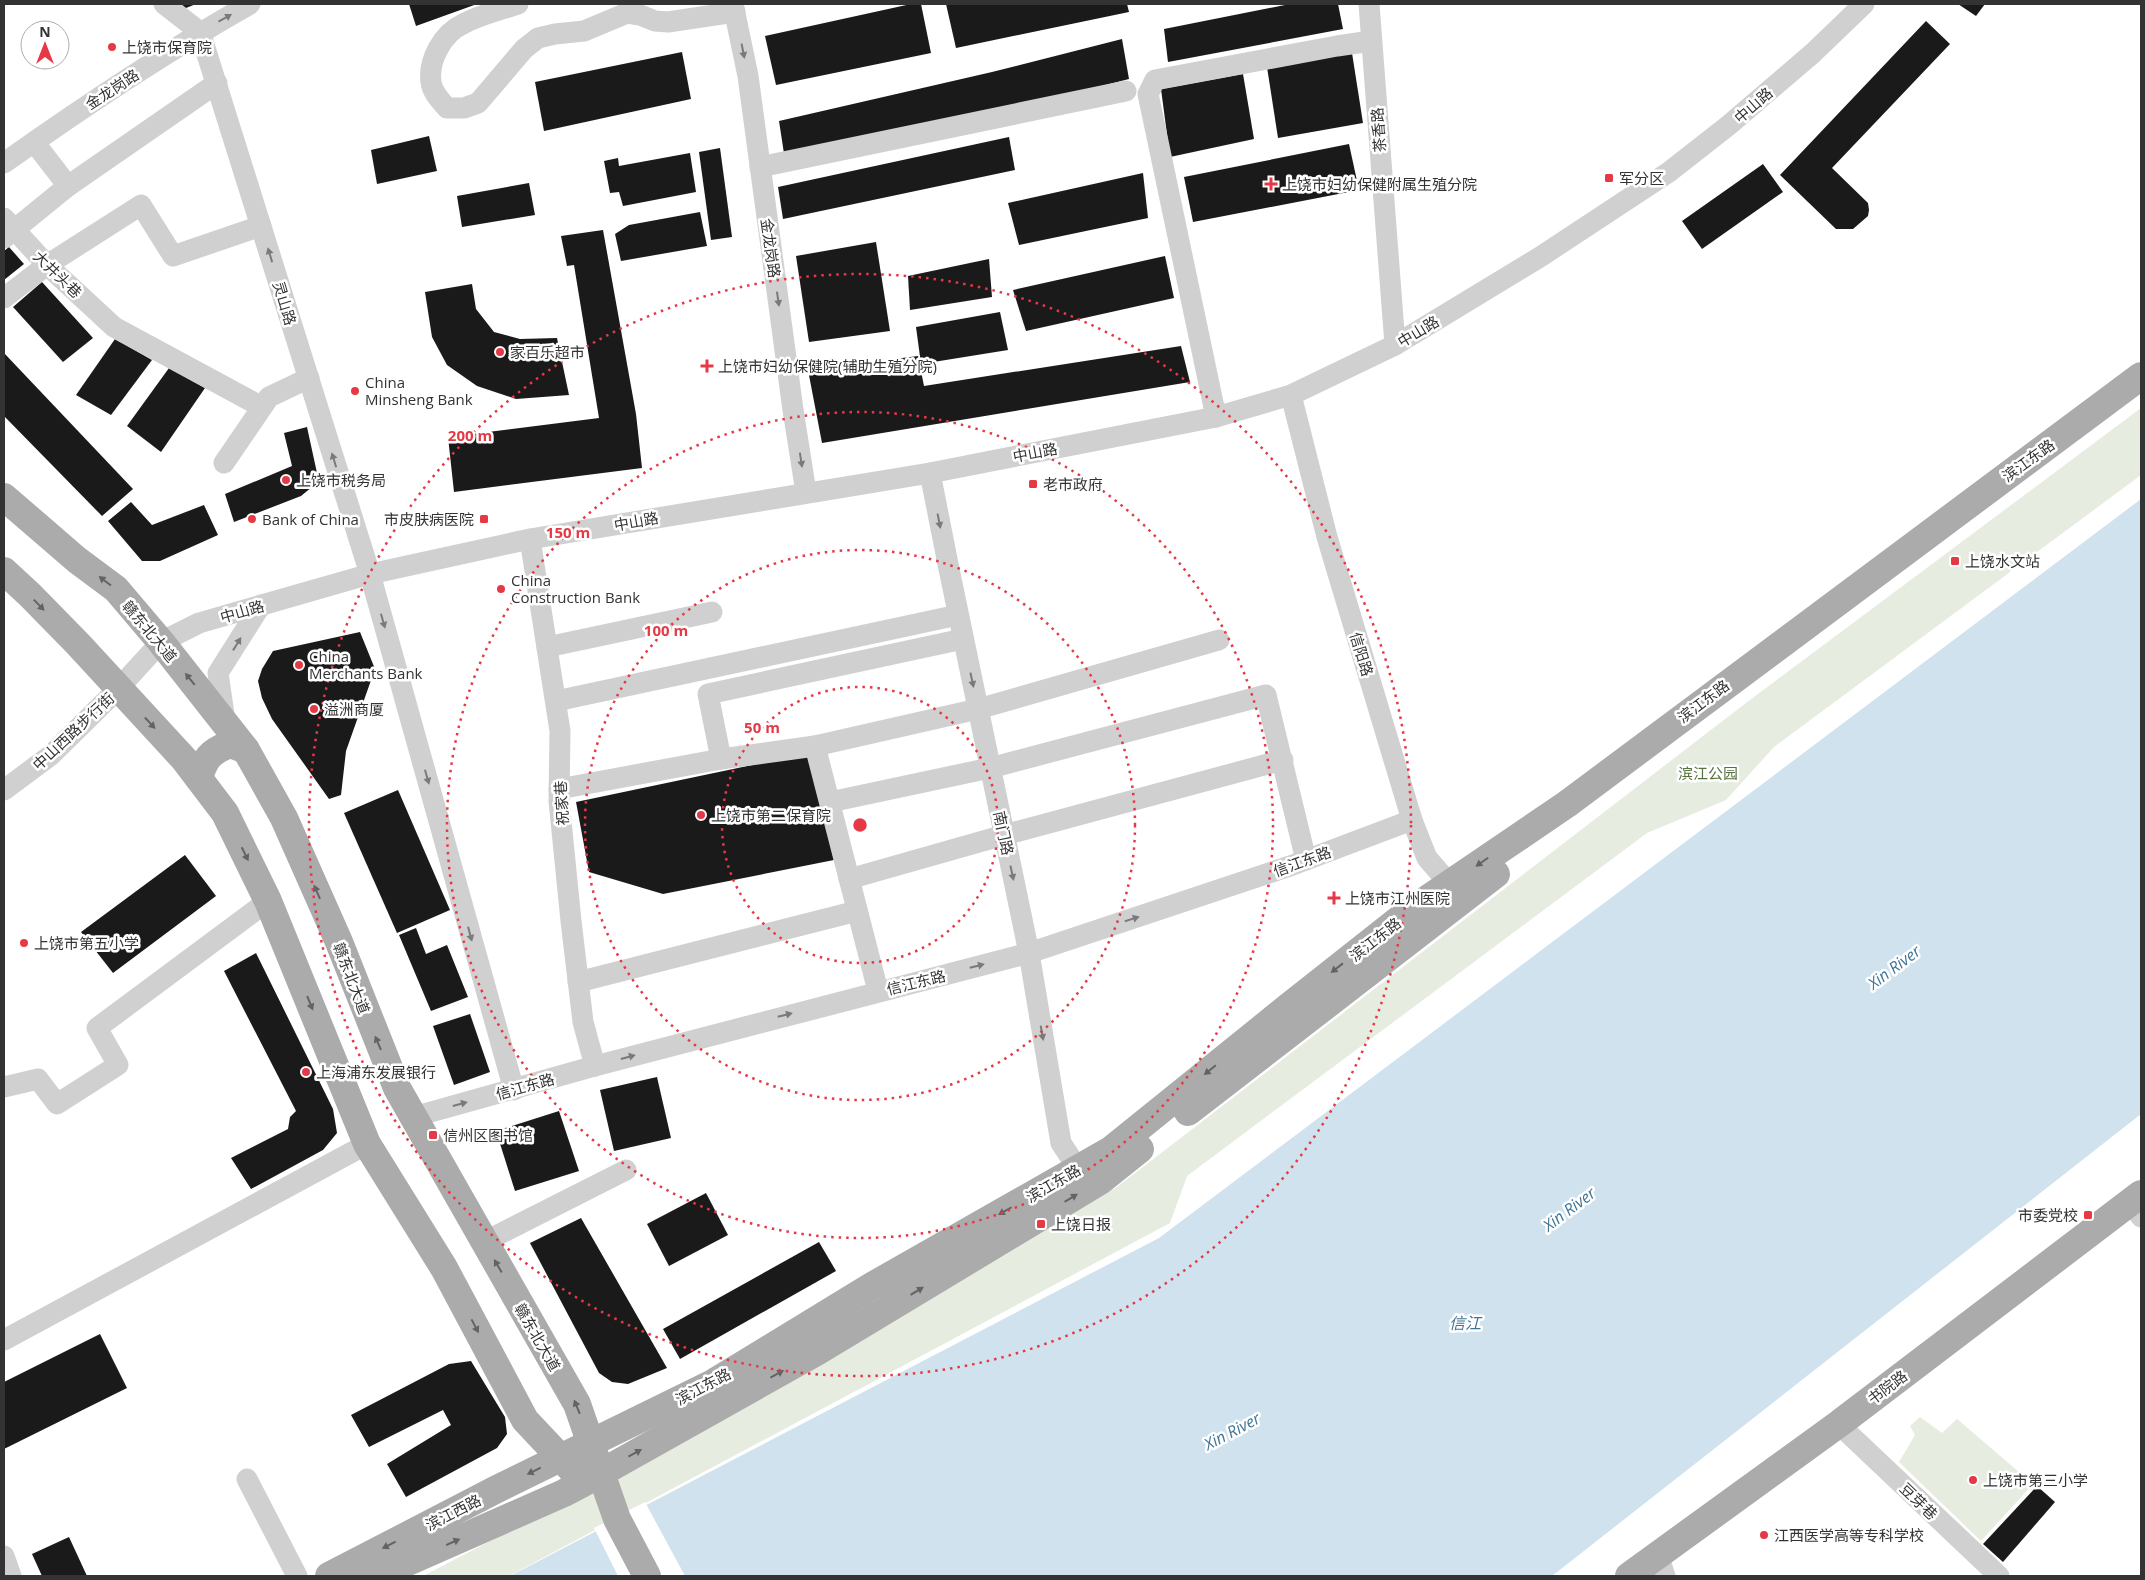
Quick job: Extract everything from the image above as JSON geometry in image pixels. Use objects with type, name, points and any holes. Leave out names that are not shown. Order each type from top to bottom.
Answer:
[{"type":"main road","name":"滨江东路","points":[[1456,892],[1567,804],[2141,376]]},
{"type":"main road","name":"滨江东路","points":[[592,1477],[818,1351],[1086,1177],[1111,1150],[1411,910],[1456,892],[1973,518],[2141,399]]},
{"type":"main road","name":"赣东北大道","points":[[4,497],[77,560],[116,590],[161,642],[246,750],[284,818],[338,942],[397,1088],[577,1404],[576,1450],[647,1576]]},
{"type":"main road","points":[[4,571],[30,595],[184,759],[225,813],[268,901],[367,1144],[444,1268],[525,1420],[576,1450]]},
{"type":"main road","points":[[199,778],[204,761],[216,749],[230,744],[246,750]]},
{"type":"main road","name":"滨江东路","points":[[576,1450],[713,1383],[872,1286],[1086,1177]]},
{"type":"main road","name":"书院路","points":[[1629,1576],[1661,1566],[1840,1423],[2138,1204]]},
{"type":"main road","name":"滨江西路","points":[[329,1576],[576,1450]]},
{"type":"main road","name":"滨江西路","points":[[376,1576],[592,1477]]},
{"type":"street","points":[[164,4],[200,32]]},
{"type":"street","name":"金龙岗路","points":[[4,163],[200,32],[250,4]]},
{"type":"street","points":[[518,4],[462,24],[448,36],[438,50],[431,66],[431,83],[437,97],[447,108],[464,108],[478,102],[524,49],[538,38],[584,31],[627,13],[640,15],[655,21],[668,22],[734,8]]},
{"type":"street","name":"茶香路","points":[[1368,4],[1395,345]]},
{"type":"street","name":"中山路","points":[[118,689],[161,642],[199,623],[370,574],[530,540],[806,492],[930,473],[1216,417],[1291,395],[1395,345],[1540,257],[1669,172],[1730,125],[1813,53],[1864,4]]},
{"type":"street","name":"金龙岗路","points":[[734,8],[748,76],[793,410],[806,492]]},
{"type":"street","name":"灵山路","points":[[200,32],[370,574],[514,1090]]},
{"type":"street","points":[[1216,417],[1148,94],[1155,80],[1371,41]]},
{"type":"street","points":[[7,229],[217,83]]},
{"type":"street","points":[[760,167],[1126,91]]},
{"type":"street","points":[[34,142],[68,186]]},
{"type":"street","points":[[4,298],[47,264],[141,205],[174,256],[261,226]]},
{"type":"street","name":"大井头巷","points":[[7,229],[114,327],[262,407]]},
{"type":"street","points":[[224,463],[269,397],[309,378]]},
{"type":"street","name":"信阳路","points":[[1291,395],[1327,537],[1412,820],[1427,858],[1456,892]]},
{"type":"street","name":"南门路","points":[[930,473],[1029,953],[1061,1143],[1086,1177]]},
{"type":"street","name":"祝家巷","points":[[530,540],[560,731],[559,789],[578,982],[583,1022],[595,1066]]},
{"type":"street","points":[[225,721],[218,673],[261,605]]},
{"type":"street","points":[[547,646],[712,612]]},
{"type":"street","points":[[556,701],[958,615]]},
{"type":"street","points":[[722,759],[708,694],[963,639]]},
{"type":"street","points":[[559,789],[722,759],[815,746],[978,709],[1219,640]]},
{"type":"street","name":"中山西路步行街","points":[[4,790],[51,754],[118,689]]},
{"type":"street","points":[[830,802],[990,768],[1266,695],[1306,860]]},
{"type":"street","points":[[815,746],[830,802],[831,827],[849,879],[878,991]]},
{"type":"street","points":[[849,879],[1283,760]]},
{"type":"street","name":"信江东路","points":[[413,1117],[595,1066],[1029,953],[1306,860],[1412,820]]},
{"type":"street","points":[[4,1087],[38,1080],[57,1104],[118,1065],[97,1028],[268,901]]},
{"type":"street","points":[[578,982],[857,911]]},
{"type":"street","points":[[4,1340],[367,1144]]},
{"type":"street","points":[[484,1242],[626,1170]]},
{"type":"street","name":"豆芽巷","points":[[1840,1423],[1848,1433],[1999,1576]]},
{"type":"street","points":[[247,1479],[297,1576]]},
{"type":"street","points":[[4,1556],[11,1576]]},
{"type":"green space","name":"滨江公园","points":[[2141,408],[2141,475],[1774,747],[1726,800],[1647,833],[1187,1176],[1170,1223],[509,1576],[423,1576],[658,1454],[1117,1187],[1742,706]]},
{"type":"green space","points":[[1920,1417],[1942,1433],[1957,1419],[2033,1484],[1981,1541],[1899,1462],[1915,1435],[1910,1426]]},
{"type":"water","name":"信江","points":[[2141,499],[2141,1114],[1552,1576],[510,1576],[1159,1238]]},
{"type":"pier","points":[[645,1502],[685,1576],[618,1576],[594,1528]]},
{"type":"building","points":[[177,4],[196,4],[181,10]]},
{"type":"building","points":[[409,4],[477,4],[416,26]]},
{"type":"building","points":[[911,4],[921,4],[931,53],[776,85],[765,36]]},
{"type":"building","points":[[946,4],[1127,4],[1129,12],[956,48]]},
{"type":"building","points":[[1290,4],[1338,4],[1343,29],[1168,62],[1164,29]]},
{"type":"building","points":[[1958,4],[1985,4],[1976,16]]},
{"type":"building","points":[[1926,21],[1950,44],[1832,168],[1868,203],[1869,210],[1868,216],[1853,229],[1836,229],[1780,175]]},
{"type":"building","points":[[1122,39],[1129,79],[1003,111],[785,160],[779,121],[992,72]]},
{"type":"building","points":[[682,52],[691,99],[544,131],[535,82]]},
{"type":"building","points":[[1352,53],[1363,123],[1278,138],[1267,67]]},
{"type":"building","points":[[1243,74],[1254,139],[1170,157],[1161,89]]},
{"type":"building","points":[[429,136],[437,171],[377,184],[371,150]]},
{"type":"building","points":[[1009,137],[1015,170],[783,219],[778,187]]},
{"type":"building","name":"上饶市妇幼保健附属生殖分院","points":[[1349,144],[1359,190],[1193,222],[1184,177]]},
{"type":"building","points":[[720,148],[732,237],[711,240],[699,152]]},
{"type":"building","points":[[690,153],[696,192],[623,206],[619,192],[610,193],[604,161],[618,158],[619,166]]},
{"type":"building","points":[[1763,164],[1783,192],[1702,249],[1682,221]]},
{"type":"building","points":[[1143,173],[1148,218],[1019,245],[1008,203]]},
{"type":"building","points":[[529,183],[535,215],[462,227],[457,196]]},
{"type":"building","points":[[700,212],[707,246],[621,261],[615,234],[629,225]]},
{"type":"building","points":[[603,230],[636,414],[642,468],[454,492],[448,437],[599,418],[574,265],[567,266],[561,236]]},
{"type":"building","points":[[876,242],[890,331],[809,342],[796,256]]},
{"type":"building","points":[[9,247],[24,264],[4,280],[4,251]]},
{"type":"building","points":[[1165,256],[1174,298],[1026,331],[1013,290]]},
{"type":"building","points":[[989,259],[992,297],[910,310],[908,276]]},
{"type":"building","points":[[42,282],[93,338],[63,362],[13,307]]},
{"type":"building","name":"家百乐超市","points":[[472,284],[476,309],[494,332],[520,339],[557,338],[569,395],[516,399],[477,386],[447,365],[432,337],[425,292]]},
{"type":"building","points":[[1000,312],[1008,350],[921,364],[916,327]]},
{"type":"building","points":[[115,339],[152,360],[111,415],[76,395]]},
{"type":"building","points":[[1181,346],[1190,382],[822,443],[808,370],[918,356],[924,386]]},
{"type":"building","points":[[4,353],[133,489],[102,516],[4,416]]},
{"type":"building","points":[[169,368],[205,388],[161,452],[127,426]]},
{"type":"building","name":"上饶市税务局","points":[[307,427],[317,473],[312,487],[301,496],[234,522],[225,494],[292,466],[284,433]]},
{"type":"building","points":[[131,502],[152,525],[204,505],[218,535],[160,561],[142,561],[108,521]]},
{"type":"building","name":"溢洲商厦","points":[[360,632],[375,669],[346,751],[341,795],[329,799],[272,719],[262,698],[258,681],[262,669],[273,651]]},
{"type":"building","name":"上饶市第二保育院","points":[[809,753],[834,860],[663,894],[589,872],[576,802]]},
{"type":"building","points":[[398,790],[450,910],[397,933],[344,813]]},
{"type":"building","points":[[185,855],[216,896],[113,973],[81,932]]},
{"type":"building","points":[[416,928],[426,954],[447,945],[468,997],[431,1011],[399,935]]},
{"type":"building","points":[[256,953],[333,1109],[337,1133],[323,1150],[251,1189],[231,1158],[288,1129],[290,1117],[296,1111],[224,971]]},
{"type":"building","points":[[470,1014],[490,1072],[454,1085],[433,1026]]},
{"type":"building","points":[[657,1077],[671,1138],[614,1151],[600,1090]]},
{"type":"building","points":[[559,1111],[579,1171],[515,1191],[496,1131]]},
{"type":"building","points":[[706,1193],[728,1235],[669,1266],[647,1224]]},
{"type":"building","points":[[581,1218],[667,1368],[628,1384],[612,1382],[599,1373],[530,1243]]},
{"type":"building","points":[[819,1242],[836,1271],[680,1359],[663,1329]]},
{"type":"building","points":[[100,1334],[127,1388],[4,1449],[4,1382]]},
{"type":"building","points":[[471,1361],[505,1417],[507,1434],[497,1448],[406,1497],[387,1464],[451,1425],[443,1410],[369,1447],[351,1415],[449,1364]]},
{"type":"building","points":[[2037,1486],[2055,1502],[2003,1562],[1983,1544]]},
{"type":"building","points":[[69,1537],[87,1576],[42,1576],[32,1554]]},
{"type":"place","name":"上饶市保育院","points":[[112,47]]},
{"type":"place","name":"军分区","points":[[1609,178]]},
{"type":"place","name":"上饶市妇幼保健附属生殖分院","points":[[1271,184]]},
{"type":"place","name":"家百乐超市","points":[[500,352]]},
{"type":"place","name":"上饶市妇幼保健院(辅助生殖分院)","points":[[707,366]]},
{"type":"place","name":"China Minsheng Bank","points":[[355,391]]},
{"type":"place","name":"上饶市税务局","points":[[286,480]]},
{"type":"place","name":"老市政府","points":[[1033,484]]},
{"type":"place","name":"Bank of China","points":[[252,519]]},
{"type":"place","name":"市皮肤病医院","points":[[484,519]]},
{"type":"place","name":"上饶水文站","points":[[1955,561]]},
{"type":"place","name":"China Construction Bank","points":[[501,589]]},
{"type":"place","name":"China Merchants Bank","points":[[299,665]]},
{"type":"place","name":"溢洲商厦","points":[[314,709]]},
{"type":"place","name":"上饶市第二保育院","points":[[701,815]]},
{"type":"place","name":"上饶市江州医院","points":[[1334,898]]},
{"type":"place","name":"上饶市第五小学","points":[[24,943]]},
{"type":"place","name":"上海浦东发展银行","points":[[306,1072]]},
{"type":"place","name":"信州区图书馆","points":[[433,1135]]},
{"type":"place","name":"市委党校","points":[[2088,1215]]},
{"type":"place","name":"上饶日报","points":[[1041,1224]]},
{"type":"place","name":"上饶市第三小学","points":[[1973,1480]]},
{"type":"place","name":"江西医学高等专科学校","points":[[1764,1535]]},
{"type":"water label","name":"Xin River","points":[[1894,967]]},
{"type":"water label","name":"Xin River","points":[[1569,1209]]},
{"type":"water label","name":"Xin River","points":[[1232,1431]]}]
